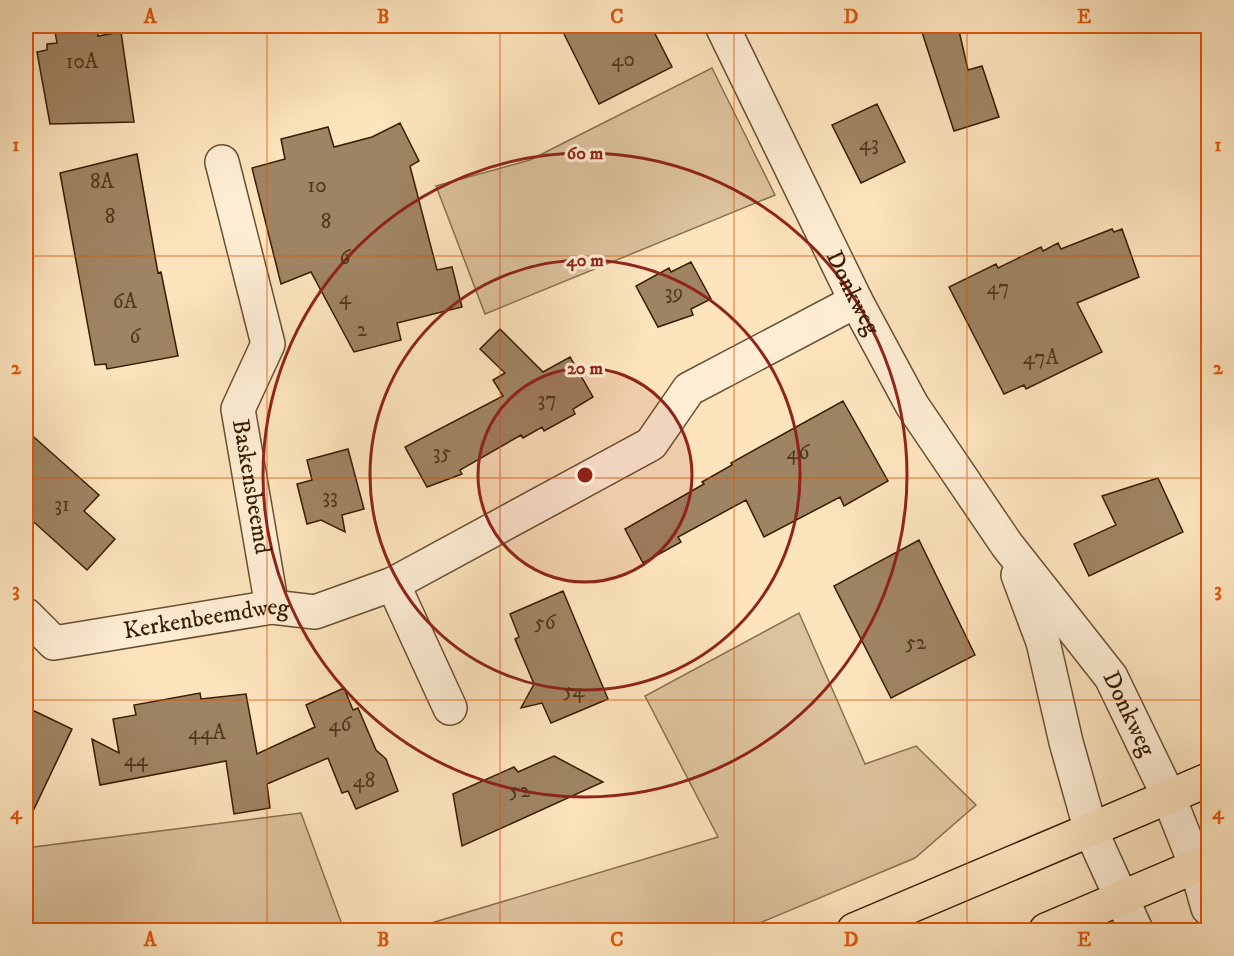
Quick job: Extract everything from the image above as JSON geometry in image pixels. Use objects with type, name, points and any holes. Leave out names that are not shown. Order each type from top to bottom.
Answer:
[{"type":"highway","points":[[854,930],[1091,831],[1168,795],[1209,780]]},
{"type":"highway","points":[[1046,930],[1202,863]]},
{"type":"street","name":"Donkweg","points":[[722,26],[856,301],[912,405],[1007,545],[1111,677],[1202,863],[1209,908]]},
{"type":"street","name":"Baskensbeemd","points":[[222,162],[268,344],[238,409],[272,607]]},
{"type":"street","name":"Kerkenbeemdweg","points":[[26,615],[54,643],[272,607],[315,612],[393,584],[651,444],[689,389],[856,301]]},
{"type":"street","name":"Donkweg","points":[[1007,545],[1043,642],[1066,742],[1091,831],[1119,898],[1136,930]]},
{"type":"street","points":[[393,584],[450,708]]},
{"type":"shaded area","points":[[712,68],[775,195],[485,314],[436,186],[530,160]]},
{"type":"shaded area","points":[[799,613],[865,764],[916,746],[976,805],[915,858],[743,930],[408,930],[718,837],[645,696]]},
{"type":"shaded area","points":[[301,813],[344,930],[26,930],[26,848]]},
{"type":"building","points":[[54,26],[97,26],[98,36],[121,32],[134,122],[50,124],[37,52],[47,50],[47,44],[57,43]]},
{"type":"building","points":[[560,26],[651,26],[672,67],[599,104]]},
{"type":"building","points":[[920,26],[958,26],[968,70],[982,66],[999,117],[954,131]]},
{"type":"building","points":[[877,104],[905,162],[861,183],[832,125]]},
{"type":"building","points":[[400,123],[419,161],[410,166],[437,270],[452,267],[462,307],[397,323],[401,340],[354,352],[311,272],[281,284],[252,168],[285,159],[281,139],[328,127],[334,147],[372,137]]},
{"type":"building","points":[[137,154],[158,273],[161,272],[178,356],[107,369],[106,364],[95,365],[60,173]]},
{"type":"building","points":[[1112,229],[1114,232],[1122,229],[1139,277],[1077,303],[1102,352],[1026,389],[1024,385],[1004,394],[949,287],[996,264],[998,268],[1041,247],[1043,251],[1058,243],[1061,249]]},
{"type":"building","points":[[691,262],[711,299],[691,309],[693,315],[658,327],[636,286],[669,268],[671,272]]},
{"type":"building","points":[[500,329],[543,372],[570,357],[593,397],[573,409],[575,414],[544,431],[542,427],[523,438],[521,435],[460,470],[462,474],[427,487],[405,447],[503,396],[493,380],[505,373],[480,349]]},
{"type":"building","points":[[843,401],[888,481],[844,506],[840,497],[764,537],[746,500],[678,537],[681,542],[643,563],[625,529],[704,484],[702,482],[732,465],[731,463]]},
{"type":"building","points":[[26,430],[99,495],[84,511],[115,539],[87,570],[26,515]]},
{"type":"building","points":[[348,449],[364,509],[342,515],[345,532],[321,520],[307,524],[297,484],[312,480],[307,460]]},
{"type":"building","points":[[1158,478],[1183,532],[1089,576],[1074,544],[1116,525],[1102,496]]},
{"type":"building","points":[[919,540],[975,655],[891,698],[834,586]]},
{"type":"building","points":[[563,591],[608,699],[551,723],[542,703],[521,708],[534,684],[515,639],[519,637],[510,614]]},
{"type":"building","points":[[344,688],[353,710],[358,708],[376,750],[386,759],[398,791],[356,809],[348,791],[342,793],[328,758],[267,784],[270,808],[234,814],[226,761],[100,785],[92,739],[119,753],[113,719],[136,715],[134,705],[200,693],[201,699],[246,694],[257,754],[315,727],[306,705]]},
{"type":"building","points":[[26,707],[72,729],[26,826]]},
{"type":"building","points":[[554,756],[603,782],[462,846],[453,794],[514,767],[518,772]]}]
